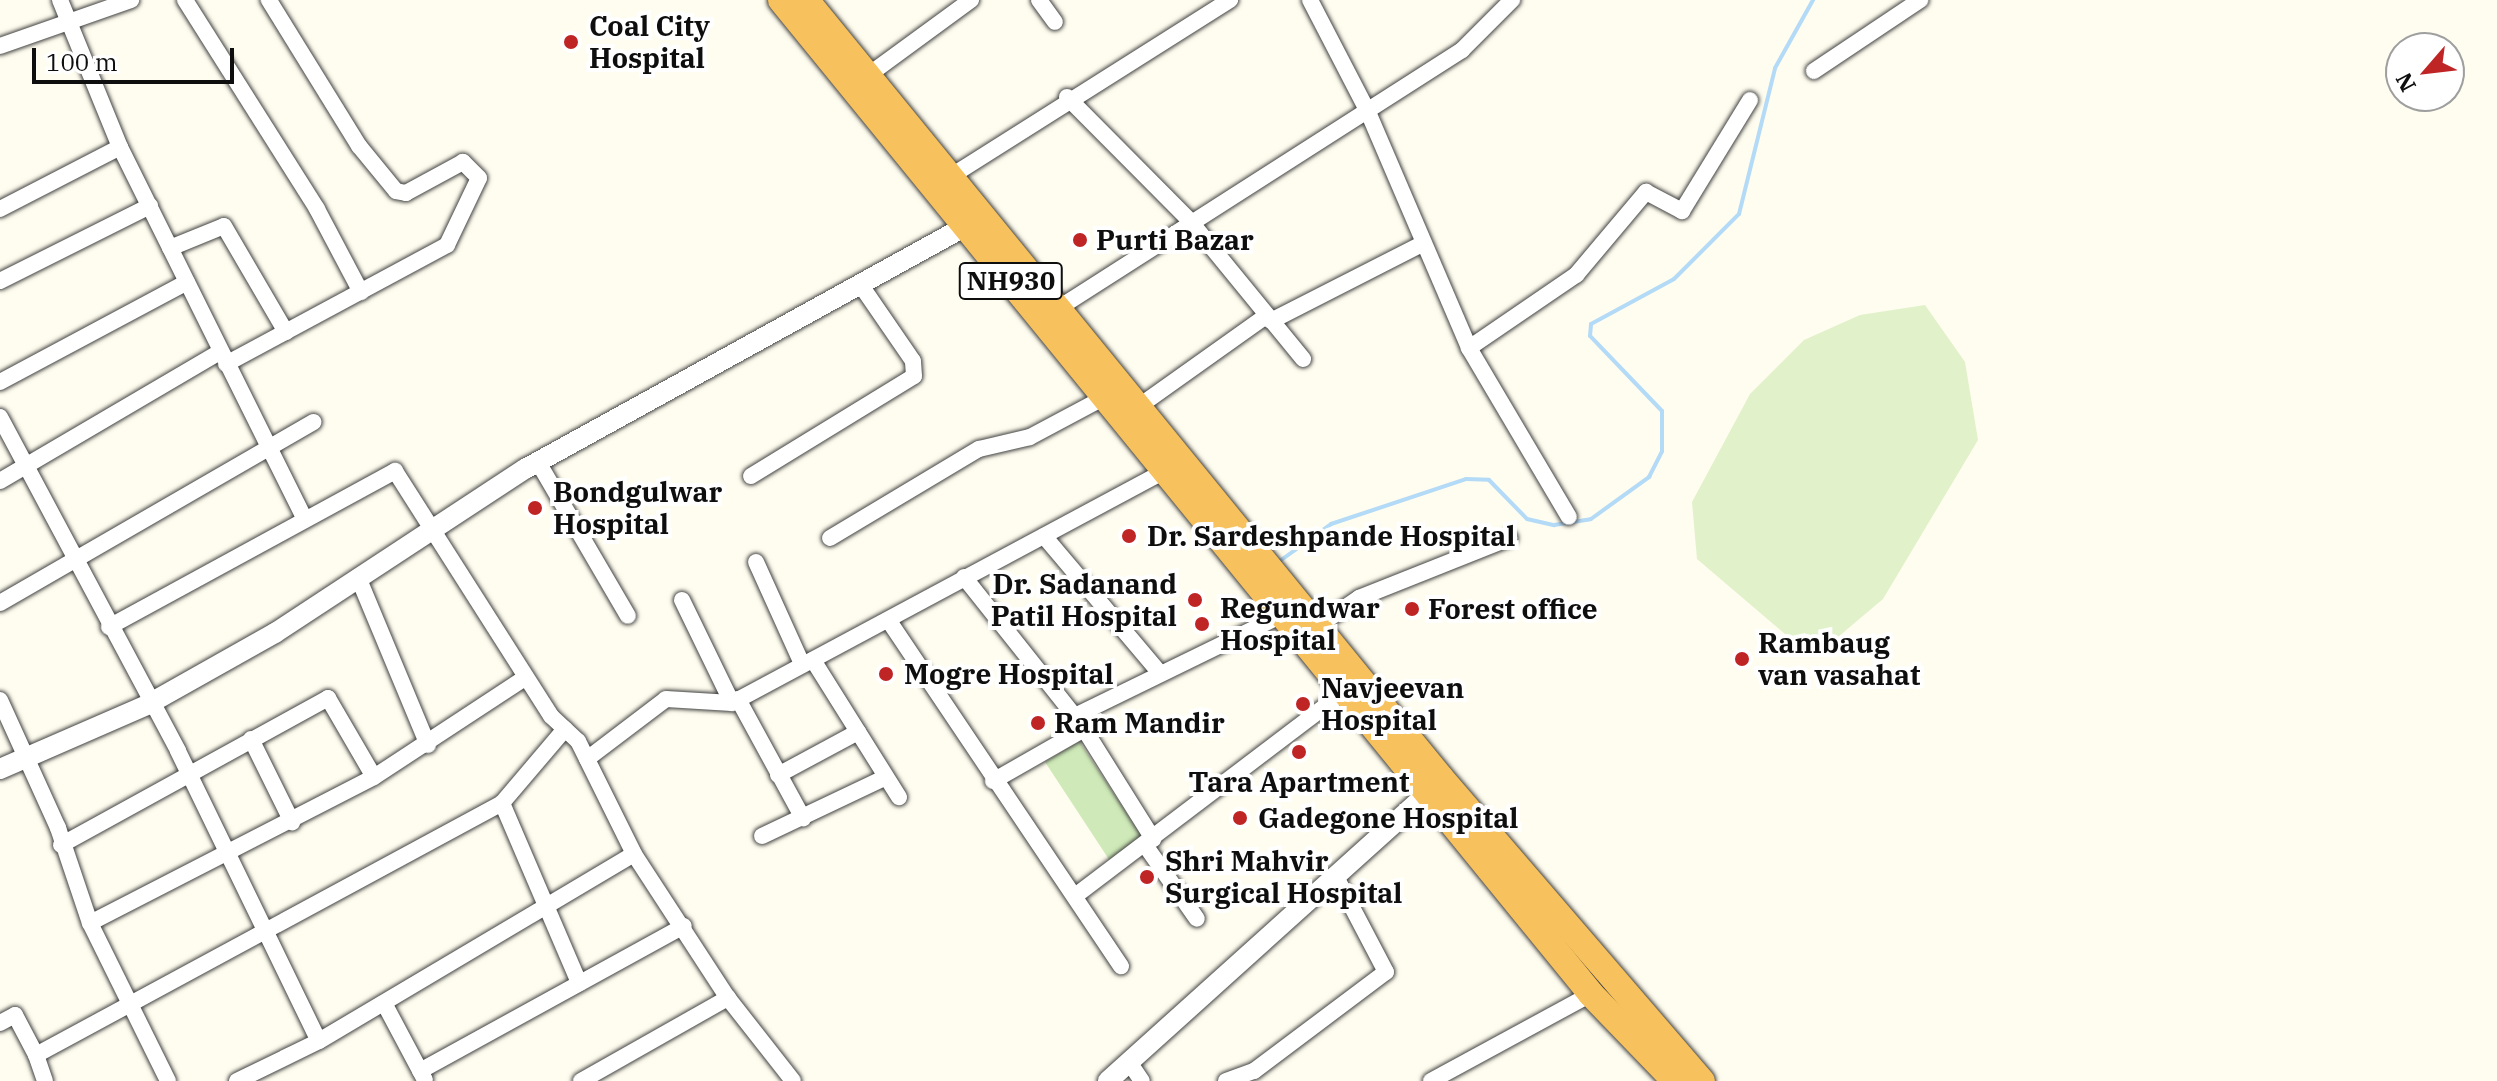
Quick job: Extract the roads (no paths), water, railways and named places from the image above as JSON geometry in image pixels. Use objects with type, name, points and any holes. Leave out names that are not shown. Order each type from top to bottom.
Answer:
[{"type":"highway","name":"NH930","points":[[781,0],[862,79]]},
{"type":"highway","name":"NH930","points":[[806,0],[862,79],[1242,546],[1344,692],[1434,786],[1702,1081]]},
{"type":"highway","name":"NH930","points":[[903,130],[953,175],[975,220]]},
{"type":"highway","name":"NH930","points":[[1052,313],[1095,406],[1132,411]]},
{"type":"highway","name":"NH930","points":[[1132,411],[1165,472],[1242,546]]},
{"type":"highway","name":"NH930","points":[[1277,598],[1318,626],[1591,994],[1675,1081]]},
{"type":"street","points":[[60,0],[120,147],[304,517]]},
{"type":"street","points":[[2,41],[131,0]]},
{"type":"street","points":[[185,0],[317,209],[361,292]]},
{"type":"street","points":[[0,481],[223,358],[286,332],[361,292],[454,238],[478,172],[463,162],[406,193],[396,191],[359,146],[269,0]]},
{"type":"street","points":[[862,79],[971,0]]},
{"type":"street","points":[[1039,0],[1055,22]]},
{"type":"street","points":[[953,175],[1067,97],[1230,0]]},
{"type":"street","points":[[1310,0],[1368,112],[1420,245],[1469,348],[1569,517]]},
{"type":"street","points":[[1052,313],[1462,50],[1512,0]]},
{"type":"street","points":[[1814,71],[1920,0]]},
{"type":"street","points":[[1067,97],[1191,222],[1303,359]]},
{"type":"street","points":[[1469,348],[1576,275],[1646,192],[1682,211],[1750,100]]},
{"type":"street","points":[[0,209],[120,147]]},
{"type":"street","points":[[0,281],[150,206]]},
{"type":"street","points":[[0,769],[147,705],[358,577],[538,462],[975,220]]},
{"type":"street","points":[[170,248],[224,226],[286,332]]},
{"type":"street","points":[[1132,411],[1269,318],[1420,245]]},
{"type":"street","points":[[0,382],[187,282]]},
{"type":"street","points":[[751,476],[914,376],[913,361],[860,284]]},
{"type":"street","points":[[830,538],[979,449],[1095,406]]},
{"type":"street","points":[[0,417],[147,705],[191,778],[261,931],[319,1041]]},
{"type":"street","points":[[0,603],[314,422]]},
{"type":"street","points":[[538,462],[628,616]]},
{"type":"street","points":[[109,627],[304,517],[395,471],[525,678],[587,759],[634,854],[684,926],[728,998],[793,1081]]},
{"type":"street","points":[[587,759],[666,699],[735,701],[889,621],[964,577],[1146,487],[1165,472]]},
{"type":"street","points":[[1044,536],[1158,671]]},
{"type":"street","points":[[1318,626],[1359,598],[1510,538]]},
{"type":"street","points":[[756,562],[807,662],[858,732],[899,797]]},
{"type":"street","points":[[358,577],[428,745]]},
{"type":"street","points":[[964,577],[1079,723],[1197,919]]},
{"type":"street","points":[[993,781],[1158,671],[1277,598]]},
{"type":"street","points":[[682,600],[735,701],[803,818]]},
{"type":"street","points":[[889,621],[993,781],[1121,966]]},
{"type":"street","points":[[90,923],[292,822],[374,777],[428,745],[525,678]]},
{"type":"street","points":[[1075,896],[1344,692]]},
{"type":"street","points":[[61,845],[191,778],[251,739],[328,698],[374,777]]},
{"type":"street","points":[[0,700],[27,757],[90,923],[168,1081]]},
{"type":"street","points":[[36,1055],[502,803],[565,729]]},
{"type":"street","points":[[778,775],[858,732]]},
{"type":"street","points":[[251,739],[292,822]]},
{"type":"street","points":[[762,836],[886,777]]},
{"type":"street","points":[[1108,1081],[1434,786]]},
{"type":"street","points":[[502,803],[579,983]]},
{"type":"street","points":[[247,1078],[319,1041],[547,911],[634,854]]},
{"type":"street","points":[[1226,1081],[1254,1071],[1386,972],[1335,875]]},
{"type":"street","points":[[384,1003],[423,1076],[579,983],[684,926]]},
{"type":"street","points":[[1431,1081],[1591,994]]},
{"type":"street","points":[[581,1081],[728,998]]},
{"type":"street","points":[[0,1023],[15,1015],[36,1055],[45,1081]]},
{"type":"street","points":[[1129,1062],[1142,1081]]},
{"type":"waterway","points":[[1277,563],[1331,524],[1466,479],[1489,480],[1527,519],[1554,525],[1591,519],[1649,477],[1662,451],[1662,411],[1590,336],[1591,324],[1674,279],[1739,214],[1775,68],[1813,0]]},
{"type":"place","name":"Coal City Hospital","points":[[571,42]]},
{"type":"place","name":"Purti Bazar","points":[[1080,240]]},
{"type":"place","name":"Bondgulwar Hospital","points":[[535,508]]},
{"type":"place","name":"Dr. Sardeshpande Hospital","points":[[1129,536]]},
{"type":"place","name":"Dr. Sadanand Patil Hospital","points":[[1195,600]]},
{"type":"place","name":"Forest office","points":[[1412,609]]},
{"type":"place","name":"Regundwar Hospital","points":[[1202,624]]},
{"type":"place","name":"Rambaug van vasahat","points":[[1742,659]]},
{"type":"place","name":"Mogre Hospital","points":[[886,674]]},
{"type":"place","name":"Navjeevan Hospital","points":[[1303,704]]},
{"type":"place","name":"Ram Mandir","points":[[1038,723]]},
{"type":"place","name":"Tara Apartment","points":[[1299,752]]},
{"type":"place","name":"Gadegone Hospital","points":[[1240,818]]},
{"type":"place","name":"Shri Mahvir Surgical Hospital","points":[[1147,877]]}]
